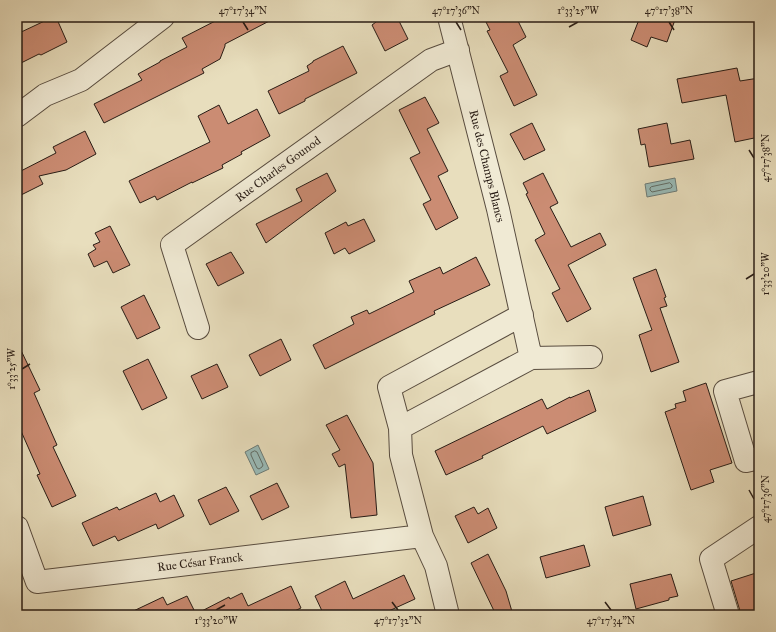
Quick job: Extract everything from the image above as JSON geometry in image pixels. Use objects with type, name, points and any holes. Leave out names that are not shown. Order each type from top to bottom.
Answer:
[{"type":"street","points":[[17,116],[46,96],[81,80],[163,17]]},
{"type":"street","name":"Rue des Champs Blancs","points":[[449,17],[498,209],[531,358]]},
{"type":"street","name":"Rue Charles Gounod","points":[[198,328],[172,245],[431,60],[458,50]]},
{"type":"street","points":[[448,615],[436,566],[422,536],[401,455],[400,428],[389,387],[522,315]]},
{"type":"street","points":[[400,428],[531,358],[591,357]]},
{"type":"street","points":[[759,385],[758,382],[725,391],[746,461],[759,458]]},
{"type":"street","name":"Rue César Franck","points":[[17,527],[37,582],[422,536]]},
{"type":"street","points":[[728,615],[711,559],[759,527]]},
{"type":"water","points":[[675,178],[677,191],[647,197],[645,184]]},
{"type":"water","points":[[258,445],[269,469],[256,475],[245,452]]},
{"type":"building","points":[[56,17],[67,42],[17,65],[17,34]]},
{"type":"building","points":[[223,17],[277,17],[225,44],[220,59],[202,69],[204,73],[104,123],[94,104],[142,80],[138,74],[187,47],[182,38]]},
{"type":"building","points":[[374,17],[397,17],[408,39],[385,51],[372,25],[376,22]]},
{"type":"building","points":[[495,17],[508,17],[518,21],[526,37],[513,45],[537,95],[514,106],[500,76],[508,72],[487,31],[490,30],[486,22]]},
{"type":"building","points":[[640,17],[676,17],[667,42],[651,37],[647,47],[631,40]]},
{"type":"building","points":[[343,46],[357,73],[279,114],[268,91],[309,71],[307,66],[313,61]]},
{"type":"building","points":[[737,68],[740,81],[759,78],[759,137],[735,142],[726,95],[682,103],[677,79]]},
{"type":"building","points":[[425,97],[439,123],[427,129],[448,171],[438,176],[458,218],[436,230],[423,204],[431,200],[410,158],[420,153],[399,110]]},
{"type":"building","points":[[219,105],[228,124],[257,109],[270,136],[241,152],[242,154],[222,165],[223,168],[157,200],[155,196],[140,203],[129,181],[210,142],[198,116]]},
{"type":"building","points":[[532,123],[545,150],[524,160],[510,134]]},
{"type":"building","points":[[667,123],[671,144],[690,140],[694,159],[649,167],[645,144],[641,145],[638,129]]},
{"type":"building","points":[[85,131],[96,154],[66,170],[39,176],[43,184],[17,197],[17,173],[56,153],[53,147]]},
{"type":"building","points":[[327,173],[336,191],[266,243],[256,224],[302,201],[296,189]]},
{"type":"building","points":[[543,173],[558,203],[550,207],[571,247],[600,233],[606,245],[568,265],[591,309],[567,322],[552,293],[560,289],[535,240],[545,234],[526,194],[528,193],[523,183]]},
{"type":"building","points":[[364,219],[375,241],[349,254],[345,248],[334,254],[325,233],[346,222],[348,226]]},
{"type":"building","points":[[110,226],[130,265],[113,273],[107,261],[94,267],[88,254],[96,249],[93,245],[100,242],[95,233]]},
{"type":"building","points":[[231,252],[244,273],[218,286],[206,264]]},
{"type":"building","points":[[476,257],[490,285],[434,311],[435,314],[325,369],[313,345],[354,324],[351,317],[367,310],[369,314],[414,292],[409,281],[440,267],[443,274]]},
{"type":"building","points":[[656,269],[666,297],[664,298],[667,306],[660,308],[679,362],[651,372],[639,335],[652,330],[633,278]]},
{"type":"building","points":[[144,295],[160,328],[137,339],[121,307]]},
{"type":"building","points":[[281,339],[291,360],[260,376],[249,355]]},
{"type":"building","points":[[17,342],[40,390],[34,393],[57,445],[53,447],[76,496],[52,507],[37,475],[40,474],[17,422]]},
{"type":"building","points":[[148,359],[167,398],[142,410],[123,371]]},
{"type":"building","points":[[217,364],[228,387],[202,399],[191,376]]},
{"type":"building","points":[[706,383],[732,463],[710,470],[714,482],[691,490],[665,412],[676,408],[675,404],[686,401],[683,391]]},
{"type":"building","points":[[589,390],[596,411],[547,434],[543,426],[482,456],[483,458],[446,475],[435,451],[542,399],[547,409],[570,397]]},
{"type":"building","points":[[347,415],[373,463],[377,515],[351,518],[345,464],[339,467],[332,454],[340,450],[326,425]]},
{"type":"building","points":[[277,483],[289,507],[262,520],[250,496]]},
{"type":"building","points":[[226,487],[239,511],[210,525],[198,500]]},
{"type":"building","points":[[156,493],[160,502],[174,495],[184,516],[158,529],[156,524],[118,541],[115,536],[93,546],[82,523],[117,507],[119,510]]},
{"type":"building","points":[[643,496],[651,525],[613,536],[605,507]]},
{"type":"building","points":[[474,507],[478,514],[488,508],[497,528],[468,543],[455,516]]},
{"type":"building","points":[[584,545],[590,566],[546,578],[540,557]]},
{"type":"building","points":[[488,554],[506,591],[513,615],[496,615],[471,563]]},
{"type":"building","points":[[759,572],[759,615],[740,615],[731,581]]},
{"type":"building","points":[[671,574],[678,596],[636,609],[630,584]]},
{"type":"building","points":[[404,575],[415,599],[380,615],[318,615],[323,613],[315,596],[345,581],[353,599]]},
{"type":"building","points":[[291,586],[301,608],[286,615],[125,615],[163,597],[167,605],[187,596],[196,614],[229,597],[230,599],[242,593],[248,606]]}]
